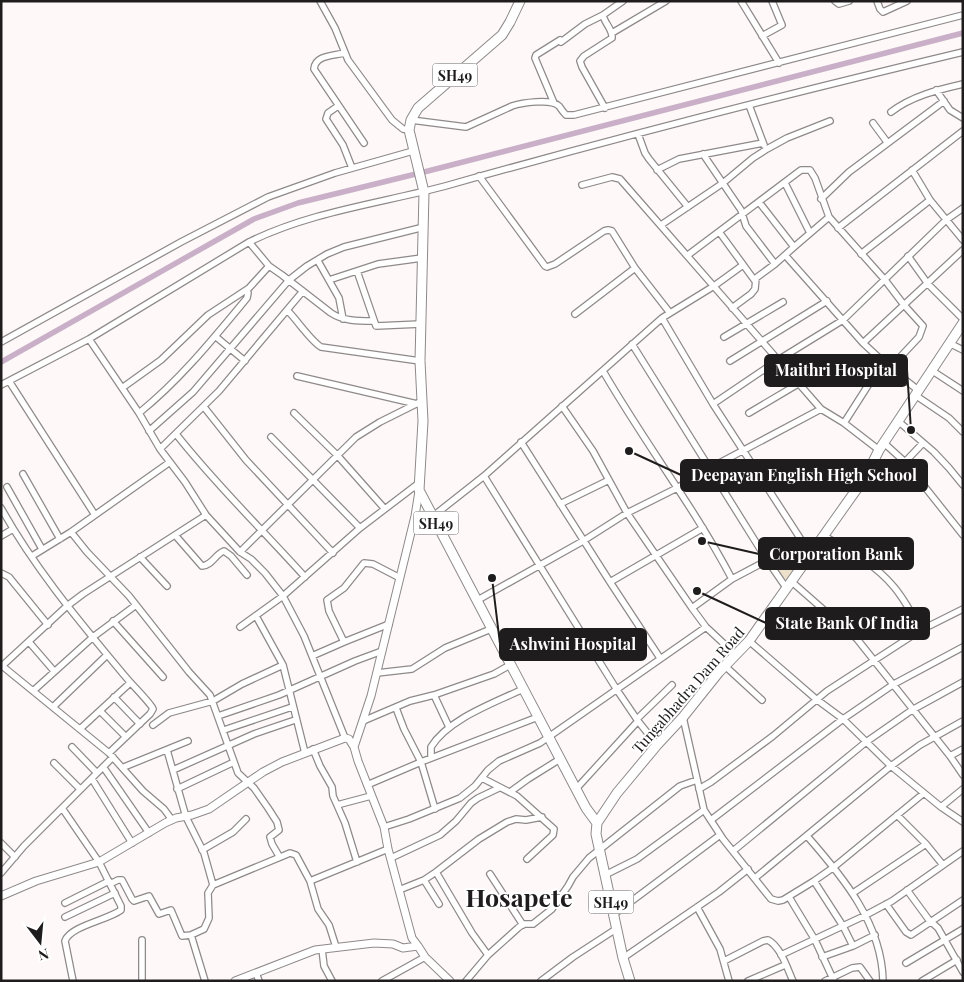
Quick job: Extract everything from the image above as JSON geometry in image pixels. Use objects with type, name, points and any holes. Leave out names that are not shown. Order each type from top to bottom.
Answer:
[{"type":"main road","name":"SH49","points":[[520,1],[502,35],[418,108],[411,120],[409,130],[423,190],[424,227],[419,403],[423,421],[419,486],[432,517],[476,601],[586,808],[597,823],[596,834],[604,875],[630,981]]},
{"type":"main road","name":"Tungabhadra Dam Road","points":[[597,823],[617,793],[657,745],[725,666],[749,642],[866,476],[882,446],[963,323]]},
{"type":"street","points":[[320,1],[335,28],[348,60],[392,120],[403,129],[409,130]]},
{"type":"street","points":[[554,103],[535,58],[536,55],[623,1]]},
{"type":"street","points":[[605,108],[580,61],[584,56],[610,40],[612,33],[666,1]]},
{"type":"street","points":[[741,1],[779,63]]},
{"type":"street","points":[[762,36],[782,25],[772,1]]},
{"type":"street","points":[[835,1],[839,4],[849,1]]},
{"type":"street","points":[[877,1],[883,12],[907,1]]},
{"type":"street","points":[[603,14],[612,33]]},
{"type":"street","points":[[411,120],[466,126],[518,104],[554,103],[566,115],[570,116],[963,15]]},
{"type":"street","points":[[1,385],[89,339],[273,230],[749,105],[963,52]]},
{"type":"street","points":[[344,53],[336,56],[326,56],[313,67],[364,143]]},
{"type":"street","points":[[891,112],[906,101],[936,90],[963,84]]},
{"type":"street","points":[[936,90],[950,110],[963,118]]},
{"type":"street","points":[[821,199],[849,172],[944,101]]},
{"type":"street","points":[[749,105],[767,149]]},
{"type":"street","points":[[338,106],[328,113],[326,119],[343,145],[352,168]]},
{"type":"street","points":[[661,225],[723,183],[767,149],[787,138],[830,120]]},
{"type":"street","points":[[873,123],[887,142]]},
{"type":"street","points":[[838,228],[963,131]]},
{"type":"street","points":[[638,134],[645,153],[688,208]]},
{"type":"street","points":[[657,170],[679,159],[763,143]]},
{"type":"street","points":[[1,342],[236,212],[289,188],[352,168],[414,153]]},
{"type":"street","points":[[703,154],[742,214],[746,226],[775,264]]},
{"type":"street","points":[[688,256],[801,170],[810,170],[815,178],[829,218],[885,280],[904,306],[924,326],[919,337],[890,368]]},
{"type":"street","points":[[912,170],[930,200],[963,240]]},
{"type":"street","points":[[479,176],[545,266],[550,267],[555,264],[604,230],[612,231],[635,268],[670,313]]},
{"type":"street","points":[[582,185],[612,177],[618,178],[821,409],[905,462],[963,535]]},
{"type":"street","points":[[785,182],[810,233]]},
{"type":"street","points":[[862,254],[930,200]]},
{"type":"street","points":[[759,202],[794,247]]},
{"type":"street","points":[[713,404],[778,360],[843,320],[946,220],[963,208]]},
{"type":"street","points":[[732,308],[755,289],[757,277],[829,218]]},
{"type":"street","points":[[149,431],[193,392],[289,280],[307,266],[328,254],[344,248],[424,227]]},
{"type":"street","points":[[720,233],[755,281]]},
{"type":"street","points":[[250,242],[269,266],[331,313],[343,318],[373,321]]},
{"type":"street","points":[[863,343],[963,250]]},
{"type":"street","points":[[785,255],[863,343],[963,432]]},
{"type":"street","points":[[908,256],[928,284],[963,319]]},
{"type":"street","points":[[329,280],[378,264],[422,258]]},
{"type":"street","points":[[318,261],[341,304],[343,318]]},
{"type":"street","points":[[432,517],[484,476],[662,318],[714,286],[743,265]]},
{"type":"street","points":[[122,388],[161,360],[211,313],[247,290],[269,266]]},
{"type":"street","points":[[576,314],[635,268]]},
{"type":"street","points":[[357,271],[374,325],[378,327],[421,324]]},
{"type":"street","points":[[139,413],[193,363],[247,298],[247,290]]},
{"type":"street","points":[[160,449],[204,407],[303,291]]},
{"type":"street","points":[[730,360],[827,301]]},
{"type":"street","points":[[724,337],[783,302]]},
{"type":"street","points":[[287,310],[298,320],[315,344],[321,347],[420,361]]},
{"type":"street","points":[[662,318],[713,404],[811,555]]},
{"type":"street","points":[[215,336],[245,361]]},
{"type":"street","points":[[89,339],[139,413],[160,449],[206,515],[240,552],[251,559],[265,573],[292,610],[345,738],[349,739],[354,747],[384,827],[388,849],[412,938],[425,957],[450,981]]},
{"type":"street","points":[[949,343],[963,350]]},
{"type":"street","points":[[632,344],[767,560],[789,585],[858,639],[963,775]]},
{"type":"street","points":[[844,423],[883,362]]},
{"type":"street","points":[[931,370],[963,391]]},
{"type":"street","points":[[603,371],[704,528],[732,579]]},
{"type":"street","points":[[297,376],[419,403]]},
{"type":"street","points":[[10,381],[96,515]]},
{"type":"street","points":[[749,414],[798,384]]},
{"type":"street","points":[[240,552],[356,437],[419,403]]},
{"type":"street","points":[[562,406],[593,451],[627,513],[692,608],[706,627],[736,655]]},
{"type":"street","points":[[204,407],[246,460],[333,553]]},
{"type":"street","points":[[476,601],[584,541],[627,513],[677,488],[710,468],[821,409]]},
{"type":"street","points":[[294,413],[337,455],[384,508]]},
{"type":"street","points":[[898,421],[949,468],[963,486]]},
{"type":"street","points":[[176,434],[214,480],[305,577]]},
{"type":"street","points":[[271,437],[360,528]]},
{"type":"street","points":[[521,442],[660,658]]},
{"type":"street","points":[[905,462],[923,443]]},
{"type":"street","points":[[32,556],[96,515],[170,462]]},
{"type":"street","points":[[23,474],[60,539]]},
{"type":"street","points":[[484,476],[617,690],[657,745]]},
{"type":"street","points":[[560,504],[609,480]]},
{"type":"street","points":[[240,627],[283,596],[384,508],[419,486]]},
{"type":"street","points":[[354,747],[363,721],[389,624],[415,516],[419,486]]},
{"type":"street","points":[[8,487],[42,549]]},
{"type":"street","points":[[1,508],[13,530],[67,606],[153,709],[111,755],[104,768],[80,789],[1,873]]},
{"type":"street","points":[[172,820],[164,809],[143,791],[124,767],[111,755],[2,666],[67,606],[83,594],[206,515]]},
{"type":"street","points":[[610,582],[704,528]]},
{"type":"street","points":[[1,536],[13,530]]},
{"type":"street","points":[[71,532],[136,605],[189,672],[210,695],[238,773],[248,782],[279,826],[279,830],[270,838],[279,856]]},
{"type":"street","points":[[176,535],[202,566],[212,562],[224,551],[231,556],[247,575]]},
{"type":"street","points":[[824,536],[847,549],[891,583],[905,602],[921,630]]},
{"type":"street","points":[[692,608],[732,579],[802,542]]},
{"type":"street","points":[[140,557],[167,586]]},
{"type":"street","points":[[344,642],[329,611],[327,600],[344,588],[364,563],[373,564],[400,578]]},
{"type":"street","points":[[1,573],[9,576],[48,625]]},
{"type":"street","points":[[33,691],[93,637],[136,605]]},
{"type":"street","points":[[699,788],[712,782],[816,699],[921,630],[963,609]]},
{"type":"street","points":[[256,616],[283,665],[305,753]]},
{"type":"street","points":[[113,621],[163,677]]},
{"type":"street","points":[[312,656],[389,624]]},
{"type":"street","points":[[384,827],[435,809],[468,792],[499,761],[548,737],[706,627]]},
{"type":"street","points":[[376,673],[412,669],[445,648],[491,629]]},
{"type":"street","points":[[29,642],[54,671]]},
{"type":"street","points":[[749,642],[816,699],[843,719],[892,766],[924,793],[963,822]]},
{"type":"street","points":[[711,820],[843,719],[894,684],[963,648]]},
{"type":"street","points":[[218,716],[279,695],[289,689],[382,651]]},
{"type":"street","points":[[53,707],[107,655]]},
{"type":"street","points":[[153,725],[168,713],[213,702],[242,684],[283,665]]},
{"type":"street","points":[[363,721],[410,701],[434,695],[494,674],[510,665]]},
{"type":"street","points":[[725,666],[762,700]]},
{"type":"street","points":[[732,850],[866,742],[912,710],[963,682]]},
{"type":"street","points":[[80,729],[130,683]]},
{"type":"street","points":[[576,789],[637,720],[672,685]]},
{"type":"street","points":[[431,758],[431,747],[449,728],[470,715],[523,689]]},
{"type":"street","points":[[434,695],[449,728]]},
{"type":"street","points":[[114,697],[140,724]]},
{"type":"street","points":[[224,730],[292,707]]},
{"type":"street","points":[[396,708],[404,729],[421,762],[435,809]]},
{"type":"street","points":[[100,711],[126,737]]},
{"type":"street","points":[[368,785],[431,758],[538,717]]},
{"type":"street","points":[[683,717],[704,810],[720,835],[770,898],[778,901],[789,897],[834,867],[924,793]]},
{"type":"street","points":[[173,770],[259,732],[296,720]]},
{"type":"street","points":[[755,878],[920,744],[963,721]]},
{"type":"street","points":[[1,896],[36,881],[99,862],[172,820],[209,809],[263,772],[313,749],[345,738]]},
{"type":"street","points":[[124,767],[188,741]]},
{"type":"street","points":[[72,747],[97,773]]},
{"type":"street","points":[[313,749],[332,787],[357,862]]},
{"type":"street","points":[[950,756],[963,749]]},
{"type":"street","points":[[167,750],[186,817],[202,850],[213,886]]},
{"type":"street","points":[[510,792],[528,778],[560,759]]},
{"type":"street","points":[[178,789],[234,762]]},
{"type":"street","points":[[54,763],[80,789]]},
{"type":"street","points":[[104,768],[149,833]]},
{"type":"street","points":[[482,778],[510,792],[552,826],[554,832],[527,859]]},
{"type":"street","points":[[92,779],[132,843]]},
{"type":"street","points":[[466,981],[488,955],[523,925],[533,924],[552,908],[589,858],[680,786],[697,780]]},
{"type":"street","points":[[391,858],[440,835],[456,822],[471,803],[499,788]]},
{"type":"street","points":[[941,807],[963,789]]},
{"type":"street","points":[[337,805],[372,796]]},
{"type":"street","points":[[62,808],[99,862],[121,906],[119,912],[68,935],[66,939],[73,981]]},
{"type":"street","points":[[604,875],[637,859],[704,810]]},
{"type":"street","points":[[897,815],[926,844],[943,865]]},
{"type":"street","points":[[399,890],[424,880],[472,844],[507,822],[516,819],[532,820],[542,817]]},
{"type":"street","points":[[202,850],[233,832],[246,818]]},
{"type":"street","points":[[613,915],[720,835]]},
{"type":"street","points":[[807,836],[834,867],[853,894],[875,935],[881,954],[883,981]]},
{"type":"street","points":[[1,843],[15,858]]},
{"type":"street","points":[[853,894],[926,844]]},
{"type":"street","points":[[310,881],[388,849]]},
{"type":"street","points":[[781,955],[886,904],[963,851]]},
{"type":"street","points":[[65,903],[110,882],[122,880],[134,901],[148,896],[159,914],[171,910],[182,936],[191,935],[204,929],[209,918],[208,893],[213,886],[290,852],[296,855],[310,881],[318,909],[329,925],[336,947]]},
{"type":"street","points":[[623,958],[748,869]]},
{"type":"street","points":[[436,872],[472,933],[488,955]]},
{"type":"street","points":[[490,874],[523,925]]},
{"type":"street","points":[[424,880],[439,904]]},
{"type":"street","points":[[814,881],[843,926],[853,946]]},
{"type":"street","points":[[907,890],[938,928],[963,972]]},
{"type":"street","points":[[65,917],[115,892]]},
{"type":"street","points":[[789,897],[815,940],[834,979]]},
{"type":"street","points":[[886,904],[908,934],[913,934],[963,900]]},
{"type":"street","points":[[697,907],[717,942],[729,981]]},
{"type":"street","points":[[541,981],[572,957],[616,928]]},
{"type":"street","points":[[906,962],[963,929]]},
{"type":"street","points":[[191,935],[205,981]]},
{"type":"street","points":[[822,957],[853,946],[875,935]]},
{"type":"street","points":[[142,940],[142,981]]},
{"type":"street","points":[[724,961],[768,940],[781,955],[794,981]]},
{"type":"street","points":[[235,981],[307,952],[322,949],[374,943],[394,944],[403,948],[418,946]]},
{"type":"street","points":[[322,949],[324,966],[332,981]]},
{"type":"street","points":[[382,981],[425,957]]},
{"type":"street","points":[[922,981],[957,960]]},
{"type":"street","points":[[748,981],[785,965]]},
{"type":"street","points":[[825,981],[834,979],[852,968],[860,967],[870,981]]},
{"type":"street","points":[[256,973],[259,981]]},
{"type":"shaded area","points":[[800,545],[805,552],[787,581],[770,561]]},
{"type":"waterway","points":[[1,362],[254,219],[298,203],[963,33]]},
{"type":"place","name":"Maithri Hospital","points":[[911,430]]},
{"type":"place","name":"Deepayan English High School","points":[[629,451]]},
{"type":"place","name":"Corporation Bank","points":[[702,541]]},
{"type":"place","name":"Ashwini Hospital","points":[[492,578]]},
{"type":"place","name":"State Bank Of India","points":[[697,591]]},
{"type":"district","name":"Hosapete","points":[[519,896]]}]
